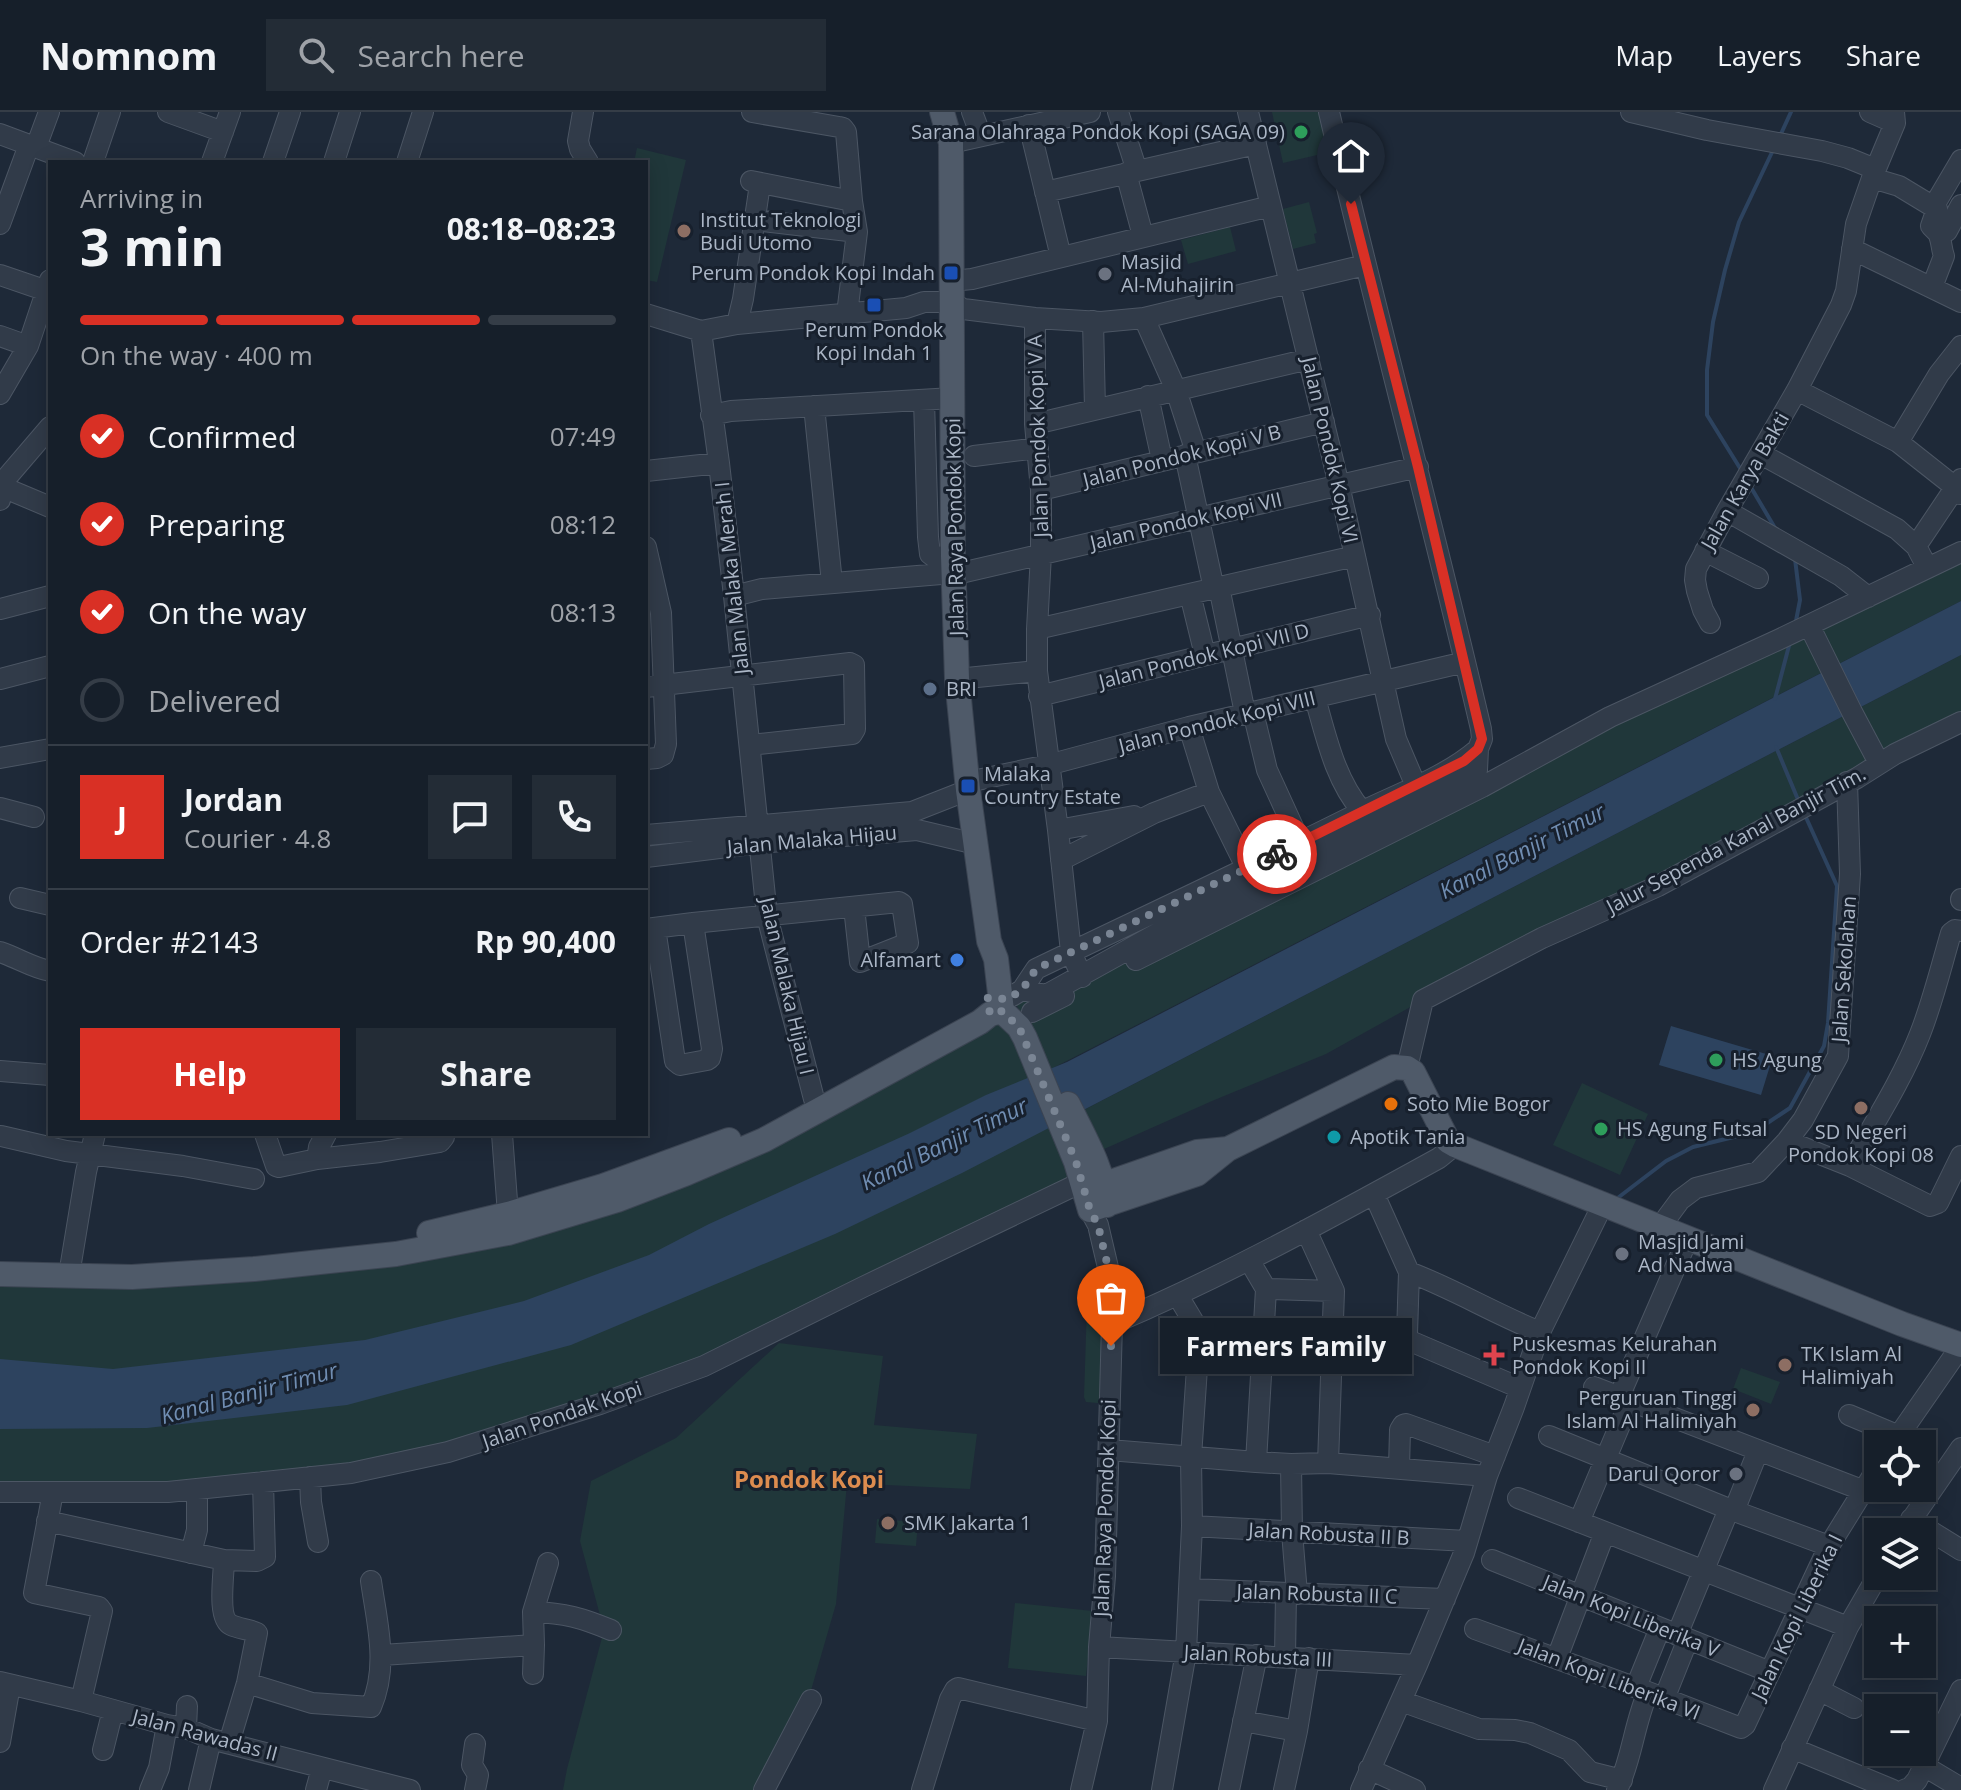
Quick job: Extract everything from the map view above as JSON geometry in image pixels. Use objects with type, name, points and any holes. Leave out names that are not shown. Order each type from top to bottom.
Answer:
[{"type":"main road","name":"Jalan Raya Pondok Kopi","points":[[942,112],[951,143],[957,679],[989,941],[982,961],[1002,1002],[1019,1027],[1030,1028],[1093,1189]]},
{"type":"main road","points":[[0,1260],[132,1277],[254,1269],[396,1254],[508,1223],[617,1200],[814,1099],[974,1011],[1002,1002]]},
{"type":"main road","points":[[691,1162],[764,1140],[980,1022],[1002,1002]]},
{"type":"main road","points":[[1093,1189],[1197,1152],[1228,1149],[1394,1067],[1407,1068],[1413,1072],[1448,1141],[1455,1145],[1961,1346]]},
{"type":"main road","points":[[0,1274],[70,1268]]},
{"type":"street","points":[[2,211],[49,112]]},
{"type":"street","points":[[94,160],[110,112]]},
{"type":"street","points":[[168,112],[227,122],[213,160]]},
{"type":"street","points":[[274,160],[290,112]]},
{"type":"street","points":[[335,160],[350,112]]},
{"type":"street","points":[[408,160],[423,112]]},
{"type":"street","points":[[583,112],[578,141],[587,160]]},
{"type":"street","points":[[752,112],[843,128],[846,132],[857,232],[847,314]]},
{"type":"street","points":[[972,112],[981,136]]},
{"type":"street","points":[[951,143],[1090,112]]},
{"type":"street","points":[[1118,112],[1143,236]]},
{"type":"street","name":"Jalan Pondok Kopi VI","points":[[1248,112],[1370,615],[1396,739],[1416,786]]},
{"type":"street","points":[[1002,1002],[1036,969],[1416,786],[1464,761],[1482,744],[1418,467],[1329,112]]},
{"type":"street","points":[[1631,112],[1712,121],[1776,143],[1822,151],[1899,186],[1937,209]]},
{"type":"street","points":[[1797,390],[1846,291],[1856,224],[1894,118],[1870,112]]},
{"type":"street","points":[[1029,125],[1061,257]]},
{"type":"street","points":[[0,134],[70,160]]},
{"type":"street","points":[[1045,192],[1256,144]]},
{"type":"street","points":[[1932,287],[1944,256],[1942,242],[1931,226],[1937,209],[1935,204],[1961,160]]},
{"type":"street","points":[[737,324],[755,220],[755,182],[852,201]]},
{"type":"street","points":[[1938,233],[1947,231],[1961,205]]},
{"type":"street","points":[[954,302],[972,279],[1271,206]]},
{"type":"street","points":[[755,220],[857,232]]},
{"type":"street","points":[[1852,249],[1961,302]]},
{"type":"street","points":[[648,315],[701,331],[737,324],[906,308],[924,302],[954,302],[1035,318],[1093,321],[1144,318],[1365,265]]},
{"type":"street","points":[[0,275],[48,288]]},
{"type":"street","points":[[0,394],[28,346],[48,291]]},
{"type":"street","name":"Jalan Pondok Kopi V A","points":[[1035,318],[1035,424],[1041,490],[1037,671],[1071,952],[1082,977]]},
{"type":"street","points":[[1144,318],[1176,390],[1191,454],[1199,518],[1249,713],[1267,770],[1302,841]]},
{"type":"street","points":[[1093,321],[1095,409]]},
{"type":"street","name":"Jalan Malaka Merah I","points":[[701,331],[719,463],[759,834]]},
{"type":"street","points":[[0,336],[28,346]]},
{"type":"street","points":[[1898,442],[1939,374],[1961,346]]},
{"type":"street","points":[[1035,424],[1309,359]]},
{"type":"street","name":"Jalan Karya Bakti","points":[[1710,623],[1695,580],[1696,569],[1797,390],[1898,442],[1959,487]]},
{"type":"street","points":[[1148,396],[1162,460]]},
{"type":"street","points":[[924,400],[930,554],[954,565]]},
{"type":"street","points":[[711,415],[731,411],[924,400],[953,410]]},
{"type":"street","points":[[814,406],[832,583]]},
{"type":"street","points":[[924,427],[953,410]]},
{"type":"street","name":"Jalan Pondok Kopi V B","points":[[1041,490],[1324,422]]},
{"type":"street","points":[[48,429],[8,476],[1,491],[48,506]]},
{"type":"street","points":[[974,456],[1038,448]]},
{"type":"street","points":[[1756,462],[1897,529],[1916,546],[1927,567]]},
{"type":"street","points":[[648,471],[719,463]]},
{"type":"street","name":"Jalan Pondok Kopi VII","points":[[734,596],[762,589],[832,583],[1041,554],[1418,467]]},
{"type":"street","points":[[1916,546],[1959,487]]},
{"type":"street","points":[[1727,511],[1841,576],[1868,597]]},
{"type":"street","points":[[1705,551],[1758,578]]},
{"type":"street","points":[[1030,1028],[1610,717],[1780,639],[1812,631],[1868,597],[1961,552]]},
{"type":"street","points":[[1037,629],[1355,556]]},
{"type":"street","points":[[648,564],[654,614],[655,686],[666,750],[657,758],[648,759]]},
{"type":"street","points":[[1190,594],[1205,655]]},
{"type":"street","points":[[0,609],[48,597]]},
{"type":"street","name":"Jalan Pondok Kopi VII D","points":[[1039,696],[1370,615]]},
{"type":"street","points":[[1812,631],[1876,758]]},
{"type":"street","name":"Jalan Pondok Kopi VIII","points":[[968,786],[1189,727],[1465,662]]},
{"type":"street","points":[[655,686],[850,663],[855,666],[855,729],[852,734],[750,745]]},
{"type":"street","points":[[0,679],[48,667]]},
{"type":"street","points":[[957,679],[1037,671]]},
{"type":"street","points":[[1315,698],[1330,751],[1351,800],[1362,811]]},
{"type":"street","name":"Jalur Sependa Kanal Banjir Tim.","points":[[1407,1068],[1423,1000],[1542,938],[1658,886],[1825,795],[1876,758],[1960,723]]},
{"type":"street","points":[[1189,727],[1209,792],[1247,869]]},
{"type":"street","points":[[0,758],[48,749]]},
{"type":"street","points":[[1002,1002],[1046,995],[1176,923],[1464,778],[1477,770],[1478,749]]},
{"type":"street","name":"Jalan Sekolahan","points":[[1660,1227],[1680,1200],[1696,1188],[1758,1172],[1803,1120],[1838,1056],[1850,874],[1847,782]]},
{"type":"street","name":"Jalan Malaka Hijau","points":[[915,821],[968,786]]},
{"type":"street","points":[[1061,860],[1115,826],[1209,792]]},
{"type":"street","points":[[0,808],[34,817]]},
{"type":"street","name":"Jalan Malaka Hijau","points":[[648,835],[759,834],[915,821],[976,844]]},
{"type":"street","points":[[1058,830],[1115,826]]},
{"type":"street","name":"Jalan Malaka Hijau","points":[[648,857],[759,834]]},
{"type":"street","name":"Jalan Malaka Hijau I","points":[[759,834],[767,916],[814,1099]]},
{"type":"street","points":[[20,898],[48,905]]},
{"type":"street","points":[[693,923],[712,1049],[707,1060],[680,1065],[675,1061],[650,929],[693,923],[854,907]]},
{"type":"street","points":[[1850,1166],[1903,1072],[1932,1003],[1956,932]]},
{"type":"street","points":[[0,952],[48,971]]},
{"type":"street","points":[[0,1071],[48,1075]]},
{"type":"street","points":[[1,1136],[49,1147],[92,1144],[254,1179]]},
{"type":"street","points":[[261,1136],[279,1167],[379,1143],[440,1142],[444,1136]]},
{"type":"street","points":[[317,1159],[325,1136]]},
{"type":"street","points":[[502,1136],[508,1223]]},
{"type":"street","points":[[1787,1141],[1850,1166],[1930,1206],[1938,1203],[1961,1156]]},
{"type":"street","points":[[70,1268],[92,1144]]},
{"type":"street","points":[[1112,1324],[1178,1296],[1249,1260],[1439,1158],[1455,1145]]},
{"type":"street","name":"Jalan Raya Pondok Kopi","points":[[1081,1790],[1097,1721],[1105,1576],[1112,1324],[1110,1276],[1093,1189]]},
{"type":"street","name":"Jalan Pondak Kopi","points":[[0,1492],[168,1492],[351,1473],[448,1452],[600,1404],[704,1366],[849,1294],[1093,1189]]},
{"type":"street","points":[[1374,1194],[1409,1272],[1408,1340],[1520,1388]]},
{"type":"street","points":[[1361,1790],[1445,1599],[1540,1332],[1609,1206]]},
{"type":"street","points":[[1306,1230],[1334,1291],[1328,1463]]},
{"type":"street","points":[[1579,1522],[1688,1238]]},
{"type":"street","points":[[1249,1260],[1266,1289],[1256,1462]]},
{"type":"street","points":[[1409,1272],[1540,1332]]},
{"type":"street","points":[[1266,1289],[1334,1291]]},
{"type":"street","points":[[1167,1789],[1186,1652],[1192,1526],[1191,1457],[1199,1338],[1178,1296]]},
{"type":"street","points":[[1903,1430],[1961,1346]]},
{"type":"street","points":[[1594,1387],[1862,1490]]},
{"type":"street","points":[[1849,1415],[1877,1430]]},
{"type":"street","points":[[1399,1468],[1400,1430],[1406,1424],[1495,1456]]},
{"type":"street","points":[[1549,1436],[1829,1546]]},
{"type":"street","points":[[1913,1518],[1961,1448]]},
{"type":"street","points":[[1109,1450],[1487,1476]]},
{"type":"street","points":[[1401,1701],[1479,1729],[1530,1733],[1569,1750],[1590,1772],[1619,1785],[1627,1766],[1640,1708],[1758,1451]]},
{"type":"street","points":[[1285,1657],[1292,1594],[1291,1464]]},
{"type":"street","points":[[310,1477],[318,1542]]},
{"type":"street","points":[[47,1521],[224,1560],[257,1561],[265,1557],[263,1482]]},
{"type":"street","name":"Jalan Kopi Liberika I","points":[[1743,1727],[1829,1546],[1864,1487]]},
{"type":"street","points":[[191,1553],[198,1520],[197,1489]]},
{"type":"street","points":[[53,1492],[34,1593],[99,1607],[102,1611],[81,1701]]},
{"type":"street","points":[[1518,1498],[1848,1627]]},
{"type":"street","name":"Jalan Robusta II B","points":[[1192,1526],[1467,1541]]},
{"type":"street","points":[[1557,1658],[1605,1532]]},
{"type":"street","points":[[1936,1539],[1961,1550]]},
{"type":"street","points":[[199,1790],[247,1683],[257,1633],[230,1624],[225,1619],[222,1597],[224,1560]]},
{"type":"street","name":"Jalan Kopi Liberika V","points":[[1492,1560],[1770,1672]]},
{"type":"street","points":[[533,1674],[533,1612],[548,1563]]},
{"type":"street","points":[[247,1683],[312,1703],[370,1707],[374,1701],[382,1655],[371,1581]]},
{"type":"street","name":"Jalan Robusta II C","points":[[1189,1589],[1445,1599]]},
{"type":"street","points":[[1774,1790],[1848,1627],[1869,1590]]},
{"type":"street","points":[[533,1612],[556,1612],[579,1617],[611,1630]]},
{"type":"street","name":"Jalan Kopi Liberika VI","points":[[1475,1629],[1737,1728],[1743,1727]]},
{"type":"street","points":[[1649,1693],[1675,1634]]},
{"type":"street","points":[[382,1655],[534,1645]]},
{"type":"street","name":"Jalan Robusta III","points":[[1099,1647],[1417,1665]]},
{"type":"street","points":[[1229,1790],[1257,1655]]},
{"type":"street","points":[[1284,1790],[1309,1658]]},
{"type":"street","points":[[0,1742],[5,1683]]},
{"type":"street","name":"Jalan Rawadas II","points":[[5,1683],[410,1790]]},
{"type":"street","points":[[924,1789],[950,1699],[958,1688],[1097,1721]]},
{"type":"street","points":[[1819,1690],[1854,1708]]},
{"type":"street","points":[[1936,1741],[1961,1690]]},
{"type":"street","points":[[764,1790],[811,1700]]},
{"type":"street","points":[[150,1790],[187,1706]]},
{"type":"street","points":[[103,1750],[113,1710]]},
{"type":"street","points":[[1243,1721],[1297,1731]]},
{"type":"street","points":[[475,1744],[472,1765],[478,1775],[475,1790]]},
{"type":"street","points":[[1792,1748],[1893,1790]]},
{"type":"street","points":[[1904,1790],[1917,1780],[1924,1766],[1961,1788]]},
{"type":"street","points":[[316,1790],[322,1768]]},
{"type":"street","points":[[1369,1769],[1415,1790]]},
{"type":"green space","name":"Sarana Olahraga Pondok Kopi (SAGA 09)","points":[[1272,112],[1321,112],[1330,152],[1283,163]]},
{"type":"green space","points":[[637,148],[686,160],[657,282],[648,280],[648,160],[634,160]]},
{"type":"green space","points":[[1309,202],[1317,233],[1314,234],[1316,243],[1293,249],[1283,209]]},
{"type":"green space","points":[[1230,227],[1236,251],[1188,264],[1181,240]]},
{"type":"green space","points":[[1961,553],[1961,601],[1051,1069],[1016,1005],[1016,993],[1046,995]]},
{"type":"green space","points":[[1961,655],[1961,722],[1423,1000],[1326,1054],[1093,1154],[1072,1116]]},
{"type":"green space","points":[[1002,1011],[1082,1182],[704,1366],[351,1473],[0,1492],[0,1274],[396,1254],[694,1170]]},
{"type":"green space","name":"HS Agung Futsal","points":[[1582,1083],[1648,1114],[1620,1175],[1553,1145]]},
{"type":"green space","points":[[1112,1304],[1109,1404],[1086,1402],[1087,1305]]},
{"type":"green space","points":[[779,1343],[883,1356],[874,1425],[977,1434],[970,1489],[847,1483],[836,1604],[803,1718],[762,1790],[563,1790],[604,1630],[580,1541],[591,1481],[676,1438]]},
{"type":"green space","points":[[1741,1368],[1780,1382],[1771,1404],[1733,1389]]},
{"type":"green space","points":[[877,1519],[918,1522],[916,1546],[875,1543]]},
{"type":"green space","points":[[1015,1603],[1093,1611],[1086,1676],[1008,1668]]},
{"type":"water","name":"Kanal Banjir Timur","points":[[1961,601],[1961,655],[962,1173],[835,1234],[571,1345],[347,1405],[147,1428],[0,1429],[0,1359],[113,1369],[365,1340],[524,1301],[649,1255],[986,1095],[1067,1062]]},
{"type":"water","name":"HS Agung","points":[[1671,1026],[1773,1056],[1761,1095],[1659,1065]]},
{"type":"waterway","points":[[1780,136],[1791,112]]},
{"type":"waterway","points":[[1743,473],[1707,415],[1707,370],[1713,322],[1739,222],[1774,148]]},
{"type":"waterway","points":[[1749,484],[1775,528]]},
{"type":"waterway","points":[[1795,559],[1800,600],[1795,626]]},
{"type":"waterway","points":[[1775,699],[1790,642]]},
{"type":"waterway","points":[[1776,747],[1799,802]]},
{"type":"waterway","points":[[1615,1200],[1666,1161],[1693,1147],[1754,1132],[1790,1108],[1824,1046],[1837,886],[1804,813]]},
{"type":"way so far","points":[[1111,1346],[1110,1276],[1098,1225],[1090,1210],[1076,1162],[1025,1038],[1019,1027],[1002,1011],[990,1014],[987,998],[1008,999],[1022,990],[1036,969],[1277,854]]},
{"type":"place","name":"Sarana Olahraga Pondok Kopi (SAGA 09)","points":[[1301,132]]},
{"type":"place","name":"Institut Teknologi Budi Utomo","points":[[684,231]]},
{"type":"place","name":"Perum Pondok Kopi Indah","points":[[951,273]]},
{"type":"place","name":"Masjid Al-Muhajirin","points":[[1105,274]]},
{"type":"place","name":"Perum Pondok Kopi Indah 1","points":[[874,305]]},
{"type":"place","name":"BRI","points":[[930,689]]},
{"type":"place","name":"Malaka Country Estate","points":[[968,786]]},
{"type":"place","name":"Alfamart","points":[[957,960]]},
{"type":"place","name":"HS Agung","points":[[1716,1060]]},
{"type":"place","name":"Soto Mie Bogor","points":[[1391,1104]]},
{"type":"place","name":"SD Negeri Pondok Kopi 08","points":[[1861,1108]]},
{"type":"place","name":"HS Agung Futsal","points":[[1601,1129]]},
{"type":"place","name":"Apotik Tania","points":[[1334,1137]]},
{"type":"place","name":"Masjid Jami Ad Nadwa","points":[[1622,1254]]},
{"type":"place","name":"Farmers Family","points":[[1111,1346]]},
{"type":"place","name":"Puskesmas Kelurahan Pondok Kopi II","points":[[1494,1355]]},
{"type":"place","name":"TK Islam Al Halimiyah","points":[[1785,1365]]},
{"type":"place","name":"Perguruan Tinggi Islam Al Halimiyah","points":[[1753,1410]]},
{"type":"place","name":"Darul Qoror","points":[[1736,1474]]},
{"type":"place","name":"SMK Jakarta 1","points":[[888,1523]]},
{"type":"district","name":"Pondok Kopi","points":[[809,1480]]},
{"type":"route","points":[[1277,854],[1464,761],[1482,744],[1418,467],[1351,204]]}]
